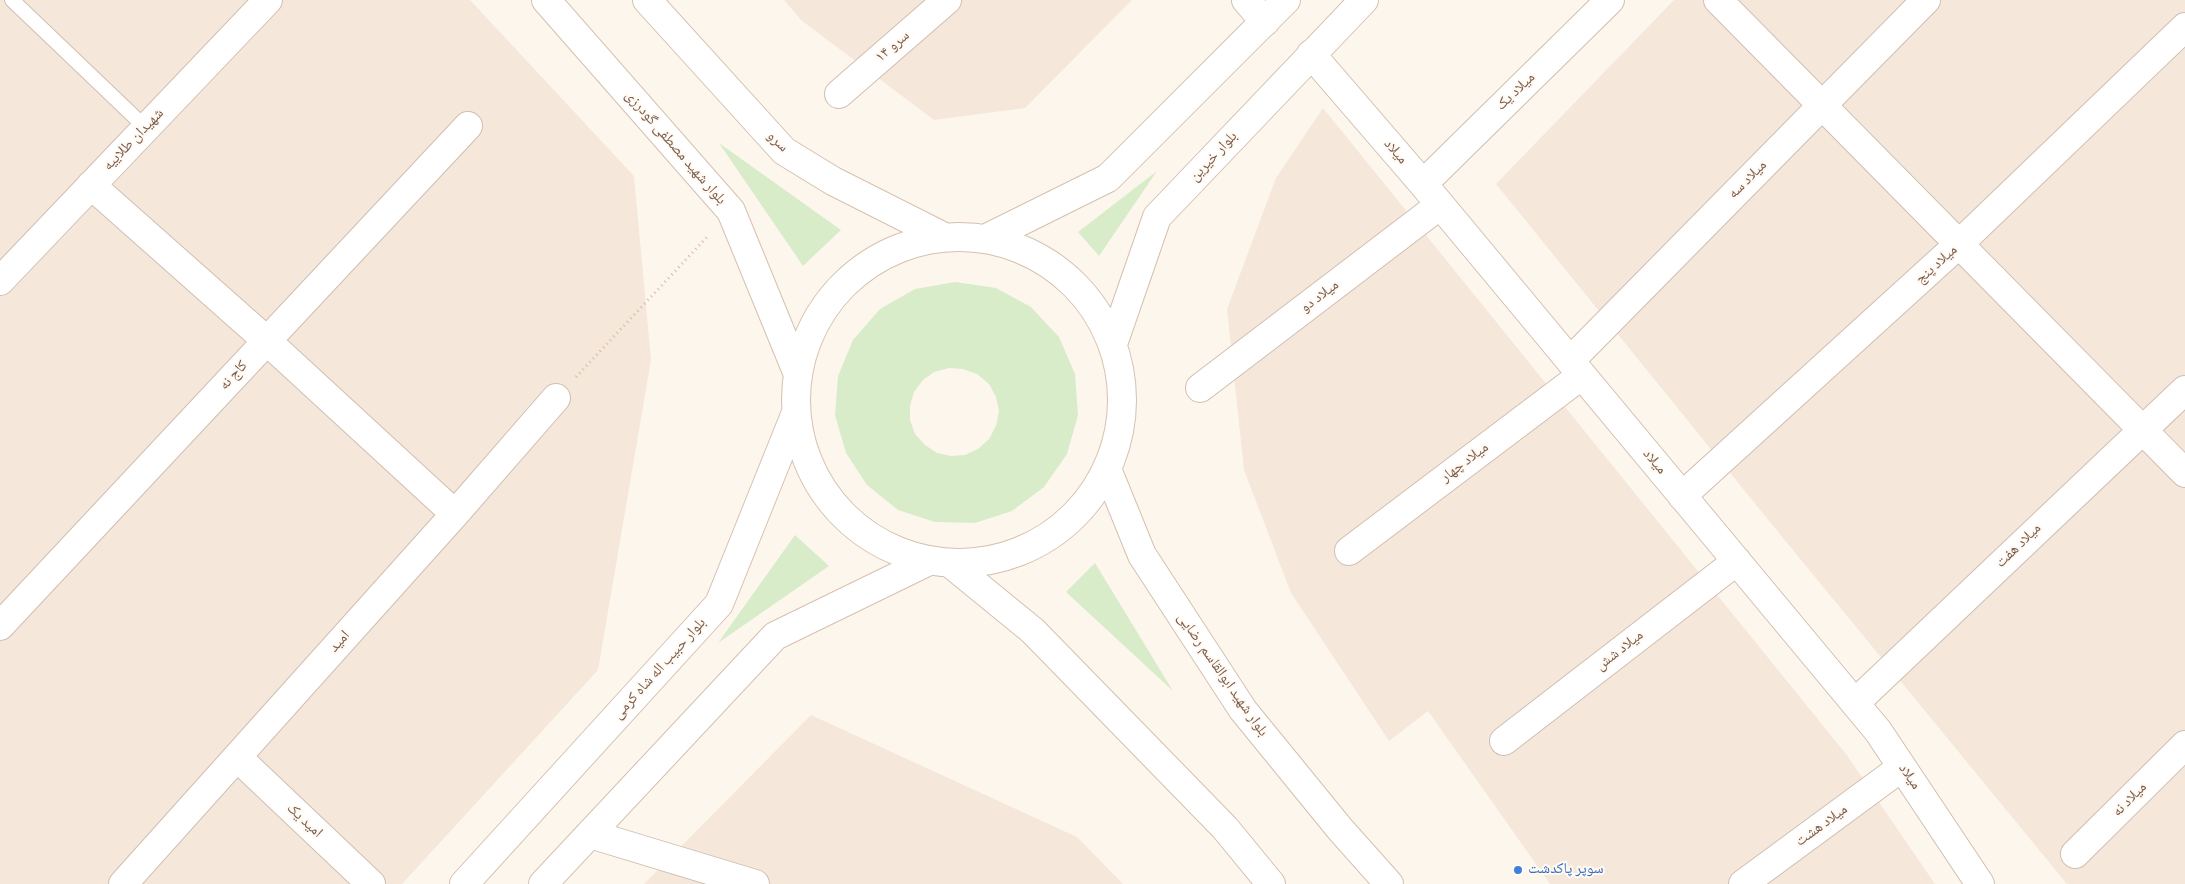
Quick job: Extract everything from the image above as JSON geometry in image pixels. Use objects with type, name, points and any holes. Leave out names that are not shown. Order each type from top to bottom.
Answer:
[{"type":"street","name":"شهیدان طلاییه","points":[[0,281],[268,0]]},
{"type":"street","name":"بلوار شهید مصطفی گودرزی","points":[[546,0],[731,212],[797,372]]},
{"type":"street","name":"سرو","points":[[648,0],[784,151],[833,181],[944,237]]},
{"type":"street","name":"سرو ۱۴","points":[[839,94],[947,0]]},
{"type":"street","points":[[1246,0],[1265,22]]},
{"type":"street","points":[[987,238],[1108,178],[1286,0]]},
{"type":"street","name":"بلوار خیرین","points":[[1113,344],[1157,217],[1364,0]]},
{"type":"street","name":"میلاد یک","points":[[1423,184],[1610,0]]},
{"type":"street","points":[[1718,0],[2185,472]]},
{"type":"street","name":"میلاد سه","points":[[1576,368],[1822,105],[1926,0]]},
{"type":"street","name":"میلاد پنج","points":[[1682,496],[1960,244],[2185,27]]},
{"type":"street","name":"میلاد","points":[[1311,54],[1423,184],[1878,731],[1980,884]]},
{"type":"street","name":"کاج نه","points":[[0,626],[468,126]]},
{"type":"street","points":[[91,185],[267,341],[455,514]]},
{"type":"street","name":"میلاد دو","points":[[1200,388],[1440,205]]},
{"type":"street","points":[[944,237],[987,238],[1028,251],[1065,274],[1094,306],[1113,344],[1122,386],[1120,429],[1108,469],[1087,502],[1059,529],[1026,549],[990,561],[940,563],[888,549],[853,525],[824,494],[804,456],[795,415],[797,372],[810,331],[833,295],[864,266],[902,246],[944,237]]},
{"type":"street","name":"میلاد چهار","points":[[1349,551],[1576,368]]},
{"type":"street","name":"میلاد هفت","points":[[1855,703],[2185,390]]},
{"type":"street","name":"امید","points":[[123,884],[455,514],[556,398]]},
{"type":"street","name":"بلوار حبیب اله شاه کرمی","points":[[464,884],[719,604],[795,415]]},
{"type":"street","name":"بلوار شهید ابوالقاسم رضایی","points":[[1108,469],[1142,555],[1242,710],[1340,829],[1389,884]]},
{"type":"street","name":"میلاد شش","points":[[1504,741],[1737,561]]},
{"type":"street","points":[[543,884],[775,636],[940,563]]},
{"type":"street","points":[[940,563],[1034,631],[1225,828],[1271,884]]},
{"type":"street","name":"میلاد نه","points":[[2075,854],[2185,745]]},
{"type":"street","name":"امید یک","points":[[237,757],[371,884]]},
{"type":"street","name":"میلاد هشت","points":[[1743,884],[1902,767]]},
{"type":"street","points":[[590,834],[755,884]]},
{"type":"lane","points":[[12,0],[146,128]]},
{"type":"path","points":[[556,398],[731,212]]},
{"type":"shaded area","points":[[0,0],[470,0],[634,176],[651,360],[598,670],[402,884],[0,884]]},
{"type":"shaded area","points":[[784,0],[1132,0],[1025,108],[934,120],[801,20]]},
{"type":"shaded area","points":[[1674,0],[2185,0],[2185,884],[2067,884],[1496,184]]},
{"type":"shaded area","points":[[1323,108],[1846,754],[1935,884],[1550,884],[1428,711],[1389,741],[1291,593],[1244,470],[1227,309],[1276,178]]},
{"type":"shaded area","points":[[811,715],[1077,837],[1123,884],[644,884]]},
{"type":"green space","points":[[719,143],[841,230],[803,266]]},
{"type":"green space","points":[[1157,171],[1099,256],[1078,232]]},
{"type":"green space","points":[[955,282],[996,288],[1031,307],[1059,337],[1075,374],[1078,415],[1067,454],[1044,487],[1012,511],[975,523],[935,522],[898,510],[867,485],[846,453],[835,415],[838,376],[853,340],[880,309],[915,289]],"holes":[[[949,368],[963,369],[977,374],[989,384],[996,397],[999,411],[996,426],[989,439],[978,449],[965,455],[951,456],[937,453],[925,445],[915,434],[910,420],[910,406],[914,392],[923,380],[934,372]]]},
{"type":"green space","points":[[795,535],[829,566],[718,643]]},
{"type":"green space","points":[[1095,563],[1173,691],[1066,592]]},
{"type":"place","name":"سوپر پاکدشت","points":[[1518,870]]}]
